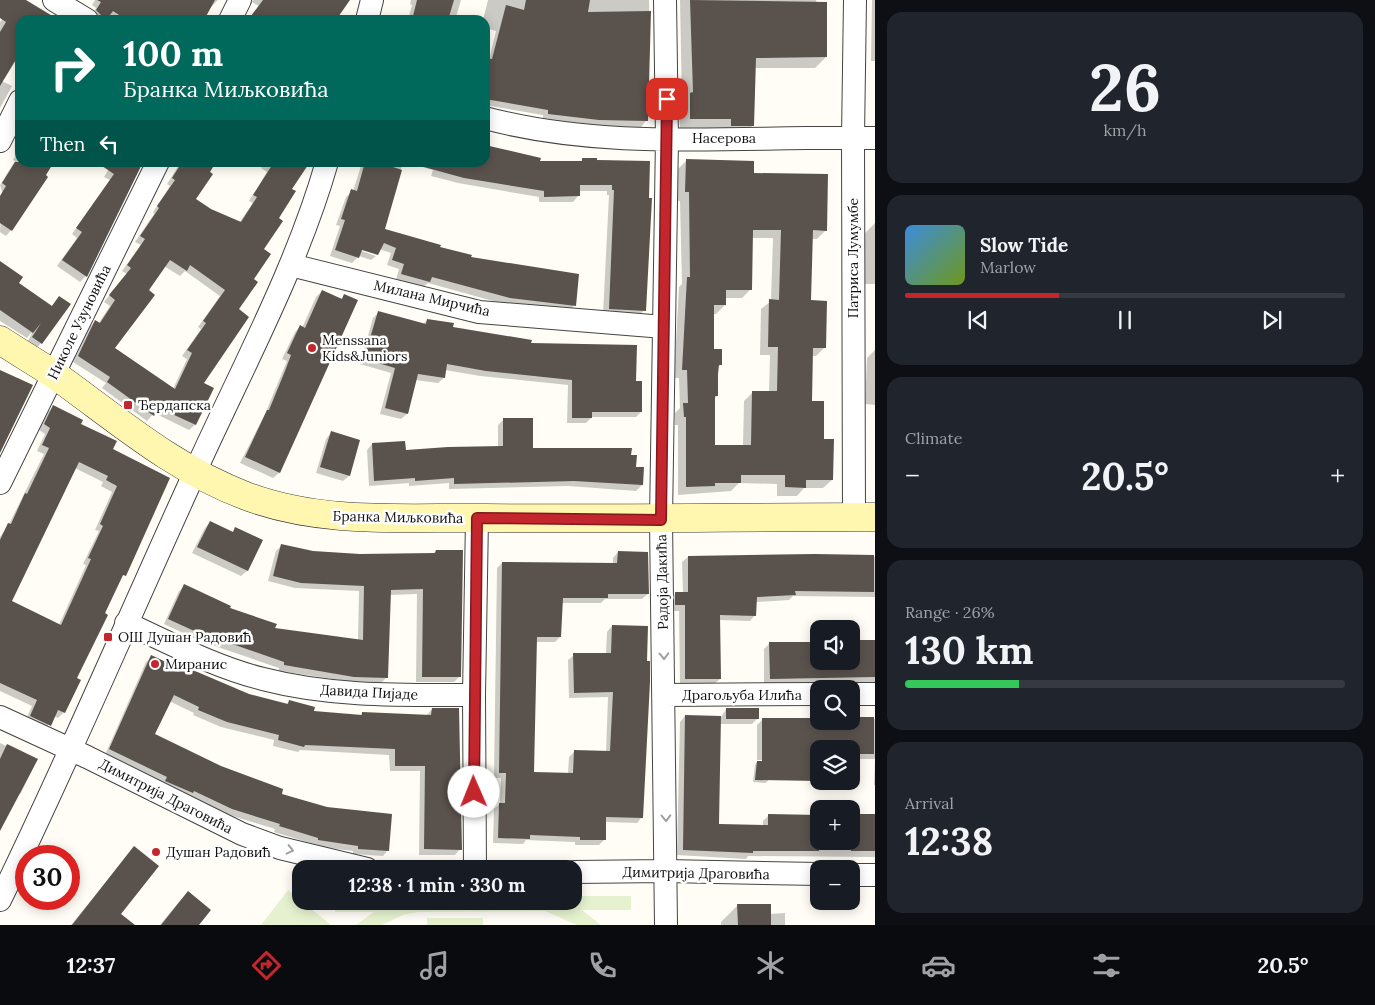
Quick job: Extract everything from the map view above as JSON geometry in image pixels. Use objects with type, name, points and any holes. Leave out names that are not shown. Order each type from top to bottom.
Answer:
[{"type":"street","points":[[232,15],[240,0]]},
{"type":"street","points":[[368,15],[372,0]]},
{"type":"street","name":"Радоја Дакића","points":[[665,0],[667,138],[661,520],[666,925]]},
{"type":"street","name":"Патриса Лумумбе","points":[[855,0],[853,137],[864,517]]},
{"type":"street","points":[[63,7],[78,15]]},
{"type":"street","points":[[0,141],[15,111]]},
{"type":"street","name":"Насерова","points":[[490,119],[532,130],[593,136],[875,138]]},
{"type":"street","name":"Николе Узуновића","points":[[0,483],[156,167]]},
{"type":"street","points":[[0,900],[71,749],[194,473],[291,265],[325,167]]},
{"type":"street","name":"Милана Мирчића","points":[[291,265],[479,312],[664,327]]},
{"type":"street","name":"Бранка Миљковића","points":[[0,340],[53,374],[165,457],[194,473],[267,504],[317,514],[376,518],[661,520],[864,517]]},
{"type":"street","points":[[475,860],[474,695],[477,518]]},
{"type":"street","name":"Давида Пијаде","points":[[126,624],[229,668],[262,679],[309,689],[377,695],[474,695]]},
{"type":"street","name":"Драгољуба Илића","points":[[664,695],[810,694]]},
{"type":"street","points":[[860,694],[875,694]]},
{"type":"street","name":"Димитрија Драговића","points":[[0,717],[71,749],[242,834],[280,848],[329,860]]},
{"type":"street","name":"Димитрија Драговића","points":[[582,872],[666,871],[810,874]]},
{"type":"street","points":[[860,875],[875,876]]},
{"type":"green space","points":[[288,890],[292,893],[292,910],[313,910],[331,925],[261,925]]},
{"type":"green space","points":[[582,896],[631,896],[631,910],[582,910]]},
{"type":"green space","points":[[335,910],[582,910],[601,925],[577,925],[545,911],[418,912],[403,915],[382,925],[356,925],[374,912],[335,912]]},
{"type":"green space","points":[[427,918],[483,918],[483,925],[427,925]]},
{"type":"building","points":[[0,0],[26,0],[51,15],[15,15],[15,61],[0,86],[0,32],[6,22],[0,18]]},
{"type":"building","points":[[97,0],[215,0],[207,15],[119,15],[113,11],[110,15],[101,15],[96,10],[101,2]]},
{"type":"building","points":[[263,0],[350,0],[340,15],[252,15]]},
{"type":"building","points":[[417,0],[454,0],[450,15],[413,15]]},
{"type":"building","points":[[526,0],[590,0],[588,12],[651,11],[648,121],[599,120],[548,114],[548,110],[490,100],[490,59],[492,59],[506,5],[524,10]]},
{"type":"building","points":[[690,0],[827,2],[827,57],[756,58],[754,126],[731,126],[731,119],[690,119],[690,93],[693,92]]},
{"type":"building","points":[[490,146],[541,158],[540,161],[582,161],[582,158],[597,158],[597,160],[650,161],[649,198],[652,198],[646,311],[609,309],[614,190],[612,190],[612,185],[580,185],[580,196],[544,197],[544,191],[464,178],[424,167],[490,167]]},
{"type":"building","points":[[686,159],[754,161],[754,173],[828,174],[827,231],[813,230],[811,300],[827,301],[826,348],[813,348],[812,401],[824,401],[824,439],[834,439],[833,480],[806,480],[806,488],[785,487],[785,475],[741,475],[741,483],[715,483],[715,486],[686,487],[686,417],[684,417],[683,403],[688,403],[687,370],[682,370],[687,277],[690,277],[689,192],[685,192]],"holes":[[[753,230],[781,230],[779,300],[769,299],[768,347],[778,347],[777,391],[752,391],[751,445],[715,445],[715,396],[718,396],[718,374],[719,365],[722,365],[722,349],[714,349],[714,305],[726,305],[726,290],[752,290]]]},
{"type":"building","points":[[15,162],[15,167],[51,167],[46,175],[48,177],[12,231],[0,223],[0,196],[6,186],[2,183]]},
{"type":"building","points":[[104,167],[141,167],[87,277],[62,260],[82,232],[76,228],[114,174]]},
{"type":"building","points":[[179,167],[213,167],[210,172],[213,174],[196,199],[211,209],[241,222],[257,197],[253,195],[271,167],[307,167],[292,189],[296,191],[279,218],[283,221],[264,249],[271,254],[254,279],[258,282],[239,309],[249,317],[204,383],[214,388],[196,425],[159,408],[154,416],[107,382],[110,377],[78,356],[95,320],[100,323],[115,300],[109,295],[131,268],[127,265],[145,239],[140,236],[175,180],[172,178]],"holes":[[[170,260],[187,271],[190,265],[225,290],[203,321],[206,323],[187,350],[192,353],[175,389],[115,348],[155,295],[149,290]]]},
{"type":"building","points":[[364,167],[393,167],[402,170],[385,229],[472,255],[471,257],[579,274],[576,306],[510,298],[432,277],[430,282],[401,274],[404,264],[392,260],[396,248],[384,243],[378,255],[362,250],[359,258],[335,250],[345,220],[341,219],[351,189],[357,191]]},
{"type":"building","points":[[0,261],[23,277],[19,283],[52,306],[59,296],[71,304],[42,344],[32,337],[41,323],[33,333],[0,310]]},
{"type":"building","points":[[322,290],[342,299],[344,294],[358,300],[280,473],[245,457],[267,410],[269,410],[285,371],[291,355],[287,353],[300,325],[305,328]]},
{"type":"building","points":[[378,311],[426,324],[427,319],[454,323],[453,327],[532,340],[531,343],[637,345],[636,381],[642,381],[642,412],[592,412],[592,418],[572,418],[572,380],[486,371],[447,364],[445,378],[418,374],[408,414],[385,408],[395,368],[364,359]]},
{"type":"building","points":[[0,370],[33,385],[0,453]]},
{"type":"building","points":[[53,405],[83,420],[81,424],[117,441],[113,449],[170,478],[126,576],[123,575],[105,613],[108,615],[77,678],[81,680],[65,713],[58,710],[51,726],[30,716],[37,700],[0,683],[0,540],[8,523],[11,524],[25,493],[27,494],[49,448],[42,445],[50,428],[44,424]],"holes":[[[79,462],[108,476],[106,480],[117,486],[100,524],[103,526],[88,558],[91,559],[61,625],[12,601]]]},
{"type":"building","points":[[503,418],[533,418],[533,448],[632,448],[631,455],[637,455],[636,467],[644,467],[643,485],[574,481],[454,484],[454,478],[415,481],[415,478],[374,481],[372,443],[405,441],[406,450],[503,446]]},
{"type":"building","points":[[331,431],[360,440],[350,476],[320,467]]},
{"type":"building","points":[[210,521],[233,532],[235,527],[263,540],[248,571],[197,547]]},
{"type":"building","points":[[281,544],[313,551],[360,554],[435,553],[436,550],[463,550],[461,677],[422,677],[423,589],[391,590],[388,678],[354,677],[284,665],[284,662],[215,638],[214,640],[168,619],[184,584],[231,606],[230,608],[277,624],[275,628],[363,640],[364,586],[301,583],[273,576]]},
{"type":"building","points":[[618,551],[648,552],[649,594],[608,594],[608,598],[563,598],[561,637],[537,637],[534,772],[573,773],[574,750],[610,751],[613,692],[574,693],[573,653],[611,653],[612,625],[648,626],[647,661],[650,661],[650,682],[643,818],[606,817],[606,840],[580,840],[580,837],[530,835],[530,839],[498,838],[499,803],[505,803],[506,773],[499,773],[502,562],[617,563]]},
{"type":"building","points":[[874,555],[874,592],[795,591],[796,595],[757,597],[756,616],[720,615],[721,679],[685,679],[685,605],[675,605],[675,592],[688,592],[688,556]]},
{"type":"building","points":[[860,640],[875,640],[875,677],[770,679],[769,642],[810,642],[810,670],[860,670]]},
{"type":"building","points":[[151,655],[166,662],[167,659],[249,694],[288,704],[289,700],[315,707],[314,711],[362,715],[362,712],[431,715],[432,708],[459,708],[462,850],[424,849],[425,766],[395,766],[395,749],[305,745],[304,747],[278,740],[279,735],[227,722],[198,710],[199,707],[174,695],[155,734],[221,766],[283,789],[282,794],[327,807],[392,814],[389,851],[358,849],[358,846],[318,840],[318,838],[279,826],[280,824],[232,809],[194,791],[193,793],[165,781],[167,777],[109,749]]},
{"type":"building","points":[[726,708],[759,708],[759,719],[726,719]]},
{"type":"building","points":[[685,715],[721,716],[719,824],[768,825],[768,814],[810,815],[810,850],[819,851],[753,851],[753,853],[683,850]]},
{"type":"building","points":[[860,717],[874,717],[874,754],[860,754],[860,740],[810,740],[810,781],[755,780],[757,761],[762,761],[762,718],[810,718],[810,730],[860,730]]},
{"type":"building","points":[[7,744],[38,759],[0,831],[0,759]]},
{"type":"building","points":[[860,814],[875,814],[875,851],[851,851],[860,850]]},
{"type":"building","points":[[134,846],[159,866],[121,914],[135,925],[72,925]]},
{"type":"building","points":[[188,891],[211,910],[199,925],[161,925]]},
{"type":"building","points":[[737,904],[771,904],[771,925],[738,925]]},
{"type":"place","name":"Menssana Kids&Juniors","points":[[312,348]]},
{"type":"place","name":"Ђердапска","points":[[128,405]]},
{"type":"place","name":"ОШ Душан Радовић","points":[[108,637]]},
{"type":"place","name":"Миранис","points":[[155,664]]},
{"type":"place","name":"Душан Радовић","points":[[156,852]]},
{"type":"route","points":[[474,792],[477,518],[661,520],[667,99]]}]
